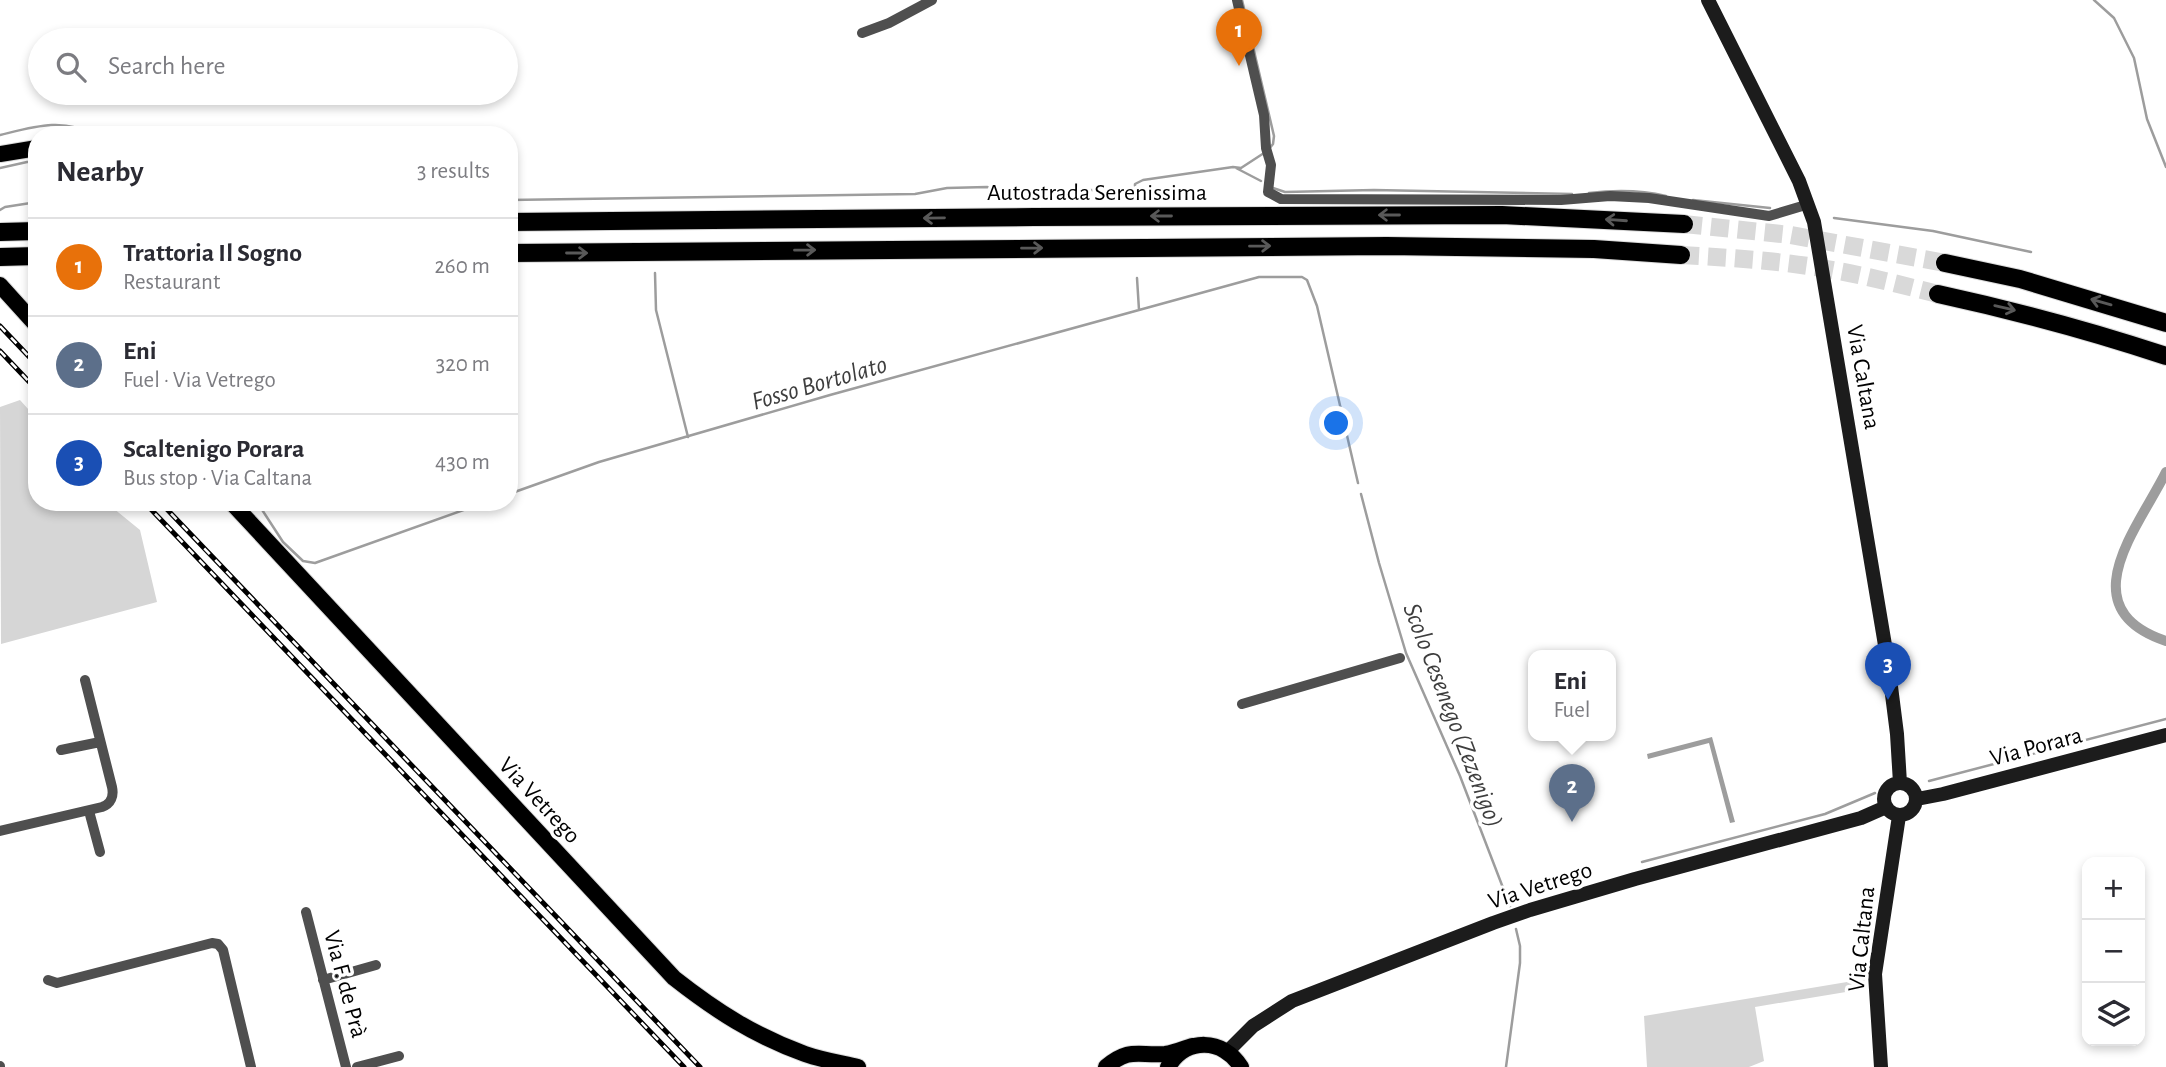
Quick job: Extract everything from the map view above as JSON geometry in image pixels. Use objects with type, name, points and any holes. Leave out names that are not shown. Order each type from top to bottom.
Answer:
[{"type":"highway","name":"Autostrada Serenissima","points":[[518,222],[1502,215],[1684,224]]},
{"type":"highway","points":[[0,232],[28,231]]},
{"type":"highway","points":[[518,253],[1401,246],[1581,249],[1681,255]]},
{"type":"highway","points":[[0,257],[28,256]]},
{"type":"highway","points":[[1945,263],[2020,279],[2166,323]]},
{"type":"highway","points":[[1938,294],[2078,328],[2166,356]]},
{"type":"main road","name":"Via Caltana","points":[[1708,0],[1796,175],[1814,222],[1888,663],[1898,734],[1900,783]]},
{"type":"main road","points":[[0,154],[28,149]]},
{"type":"main road","points":[[3,288],[28,307]]},
{"type":"main road","points":[[3,288],[28,316]]},
{"type":"main road","name":"Via Vetrego","points":[[239,511],[674,978],[705,1003],[767,1039],[807,1055],[858,1067]]},
{"type":"main road","name":"Via Porara","points":[[1917,799],[2166,735]]},
{"type":"main road","points":[[1900,783],[1912,788],[1917,799],[1913,810],[1899,816],[1886,807],[1885,794],[1888,788],[1900,783]]},
{"type":"main road","name":"Via Vetrego","points":[[1228,1051],[1253,1026],[1292,1001],[1500,920],[1635,879],[1861,818],[1886,807]]},
{"type":"main road","name":"Via Caltana","points":[[1881,1067],[1875,974],[1899,816]]},
{"type":"main road","points":[[1106,1067],[1131,1053],[1169,1054],[1204,1044],[1228,1051],[1241,1067]]},
{"type":"main road","points":[[1168,1067],[1175,1056],[1192,1046]]},
{"type":"main road","points":[[1141,1053],[1157,1067]]},
{"type":"street","points":[[862,33],[889,23],[932,0]]},
{"type":"street","points":[[1237,0],[1264,115],[1271,174],[1268,192],[1281,199],[1561,200],[1610,195],[1649,198],[1769,216],[1809,204]]},
{"type":"street","points":[[1242,704],[1400,658]]},
{"type":"street","points":[[0,831],[106,806],[113,796],[85,680]]},
{"type":"street","points":[[61,750],[100,742]]},
{"type":"street","points":[[89,811],[100,852]]},
{"type":"street","name":"Via F. de Prà","points":[[306,912],[346,1067]]},
{"type":"street","points":[[48,981],[57,983],[212,943],[218,944],[223,950],[251,1067]]},
{"type":"street","points":[[323,979],[376,965]]},
{"type":"street","points":[[357,1067],[399,1056]]},
{"type":"shaded area","points":[[20,400],[28,409],[28,511],[117,511],[140,530],[157,602],[1,644],[0,407]]},
{"type":"shaded area","points":[[1712,737],[1735,822],[1730,823],[1709,743],[1648,759],[1647,754]]},
{"type":"shaded area","points":[[1865,979],[1864,989],[1755,1007],[1764,1061],[1749,1067],[1647,1067],[1644,1016]]},
{"type":"waterway","name":"Scolo Cesenego (Zezenigo)","points":[[1242,0],[1274,136],[1269,149]]},
{"type":"waterway","points":[[2094,0],[2114,18],[2134,58],[2147,119],[2166,167]]},
{"type":"waterway","name":"Fosso Bortolato","points":[[42,126],[71,126]]},
{"type":"waterway","name":"Fosso Bortolato","points":[[0,135],[28,129]]},
{"type":"waterway","name":"Scolo Cesenego (Zezenigo)","points":[[1135,193],[1135,184],[1143,180],[1241,168],[1264,153]]},
{"type":"waterway","points":[[0,168],[28,162]]},
{"type":"waterway","points":[[1236,168],[1261,181]]},
{"type":"waterway","name":"Fosso Bortolato","points":[[518,200],[915,194],[947,188],[987,187],[1014,193],[1119,189]]},
{"type":"waterway","points":[[1273,188],[1285,192],[1374,190],[1572,194]]},
{"type":"waterway","points":[[1589,193],[1628,191],[1666,196]]},
{"type":"waterway","points":[[1693,200],[1770,208]]},
{"type":"waterway","points":[[0,210],[28,203]]},
{"type":"waterway","points":[[1834,218],[1933,231],[2031,252]]},
{"type":"waterway","points":[[655,273],[656,310],[688,437]]},
{"type":"waterway","points":[[1137,278],[1139,310],[1259,277],[1302,277],[1307,280],[1317,306],[1358,483]]},
{"type":"waterway","name":"Fosso Bortolato","points":[[518,491],[599,462],[1139,310]]},
{"type":"waterway","points":[[2166,472],[2128,541],[2119,565],[2116,588],[2121,608],[2137,627],[2166,641]]},
{"type":"waterway","name":"Scolo Cesenego (Zezenigo)","points":[[1361,494],[1406,653],[1460,776],[1510,906]]},
{"type":"waterway","name":"Fosso Bortolato","points":[[263,511],[283,542],[303,561],[315,563],[461,511]]},
{"type":"waterway","points":[[1929,781],[2166,719]]},
{"type":"waterway","points":[[1642,862],[1825,814],[1875,793]]},
{"type":"waterway","name":"Scolo Cesenego (Zezenigo)","points":[[1506,1067],[1520,963],[1516,929]]},
{"type":"tunnel","points":[[1684,224],[1791,235],[1945,263]]},
{"type":"tunnel","points":[[1681,255],[1760,260],[1818,268],[1938,294]]},
{"type":"railway","points":[[0,326],[28,356]]},
{"type":"railway","points":[[0,351],[28,381]]},
{"type":"railway","points":[[153,511],[684,1067]]},
{"type":"railway","points":[[169,511],[700,1067]]},
{"type":"place","name":"Trattoria Il Sogno","points":[[1239,66]]},
{"type":"place","name":"Scaltenigo Porara","points":[[1888,700]]},
{"type":"place","name":"Eni","points":[[1572,822]]}]
